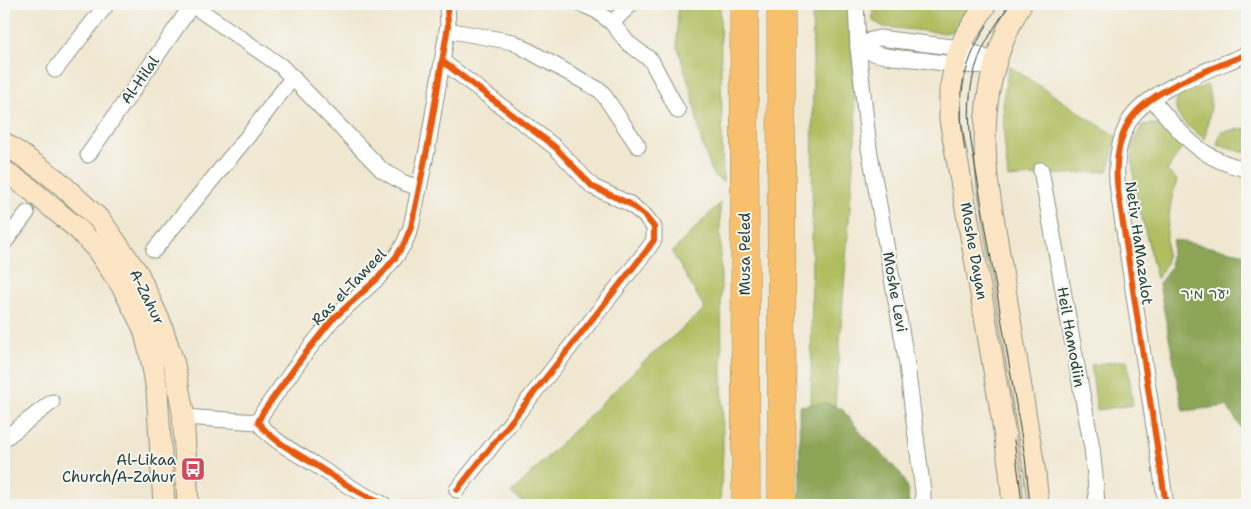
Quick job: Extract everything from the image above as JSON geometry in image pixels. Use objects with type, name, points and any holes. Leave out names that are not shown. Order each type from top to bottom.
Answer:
[{"type":"highway","name":"Musa Peled","points":[[744,4],[746,505]]},
{"type":"highway","points":[[781,4],[782,505]]},
{"type":"street","points":[[55,70],[107,4]]},
{"type":"street","points":[[192,4],[281,66],[382,170],[402,182],[419,188]]},
{"type":"street","name":"Al-Hilal","points":[[88,155],[192,4]]},
{"type":"street","name":"Ras el-Taweel","points":[[258,422],[304,354],[332,320],[378,278],[404,244],[410,227],[428,145],[447,30],[448,4]]},
{"type":"street","points":[[582,4],[597,11],[612,23],[628,43],[651,60],[678,111]]},
{"type":"street","points":[[612,23],[631,4]]},
{"type":"street","name":"Moshe Levi","points":[[856,4],[858,48],[869,148],[906,358],[923,505]]},
{"type":"street","name":"Moshe Dayan","points":[[986,4],[957,56],[950,98],[950,120],[1002,417],[1013,505]]},
{"type":"street","name":"Moshe Dayan","points":[[1021,4],[1008,28],[989,86],[984,135],[984,160],[1035,473],[1038,505]]},
{"type":"street","points":[[447,30],[513,42],[601,91],[638,146]]},
{"type":"street","points":[[858,48],[871,40],[879,38],[957,56],[980,55],[995,64]]},
{"type":"street","name":"Netiv HaMazalot","points":[[1166,505],[1116,177],[1120,148],[1123,134],[1129,122],[1152,99],[1183,81],[1247,54]]},
{"type":"street","points":[[442,61],[555,147],[593,187],[630,204],[646,216],[654,227],[654,240],[647,250],[457,490]]},
{"type":"street","points":[[154,250],[248,136],[293,77]]},
{"type":"street","points":[[1152,99],[1181,132],[1205,153],[1218,161],[1247,169]]},
{"type":"street","name":"A-Zahur","points":[[4,143],[51,176],[82,203],[100,221],[138,274],[160,322],[174,364],[184,417],[188,505]]},
{"type":"street","name":"Heil Hamodiin","points":[[1041,170],[1092,448],[1097,505]]},
{"type":"street","name":"A-Zahur","points":[[4,171],[29,188],[78,229],[96,248],[122,286],[144,329],[158,390],[164,505]]},
{"type":"street","points":[[4,243],[27,213]]},
{"type":"street","points":[[4,439],[52,402]]},
{"type":"street","points":[[184,417],[258,422],[263,429],[289,449],[367,497],[384,505]]},
{"type":"green space","points":[[678,4],[720,4],[723,182],[713,175],[702,144],[692,94],[677,45]]},
{"type":"green space","points":[[812,4],[850,4],[856,127],[835,406],[811,410],[813,62]]},
{"type":"green space","points":[[872,4],[973,4],[957,30],[945,33],[884,27],[873,21]]},
{"type":"green space","points":[[1009,66],[1117,137],[1108,171],[1008,178],[1003,99]]},
{"type":"green space","points":[[1208,85],[1211,106],[1205,139],[1182,120],[1176,110],[1176,104],[1182,94]]},
{"type":"green space","points":[[1151,124],[1165,127],[1184,144],[1167,171],[1177,180],[1171,202],[1167,231],[1166,264],[1157,279],[1134,185],[1132,145],[1142,125]]},
{"type":"green space","points":[[1247,128],[1247,153],[1217,145],[1221,132]]},
{"type":"green space","points":[[720,203],[723,450],[720,505],[528,505],[511,493],[640,365],[705,309],[672,252]]},
{"type":"green space","name":"יער מיר","points":[[1173,240],[1247,254],[1247,437],[1227,406],[1183,411],[1159,284],[1172,265],[1170,264]]},
{"type":"green space","points":[[1127,360],[1133,405],[1097,410],[1091,365]]},
{"type":"green space","points":[[826,403],[842,409],[862,434],[901,474],[908,491],[909,505],[800,505],[799,406]]},
{"type":"tram line","points":[[1010,4],[991,33],[977,62],[973,75],[969,114],[971,142],[1025,457],[1030,505]]},
{"type":"tram line","points":[[965,151],[961,116],[963,86],[971,56],[987,25]]},
{"type":"tram line","points":[[1014,440],[1022,505]]},
{"type":"cycle path","points":[[385,505],[349,486],[284,446],[263,429],[258,422],[263,412],[304,355],[332,320],[378,278],[404,244],[411,227],[428,145],[448,26],[447,4]]},
{"type":"cycle path","points":[[1166,505],[1118,191],[1117,165],[1119,148],[1128,123],[1137,111],[1150,100],[1182,81],[1247,54]]},
{"type":"cycle path","points":[[442,61],[555,147],[593,187],[630,204],[645,216],[654,227],[654,240],[647,250],[457,490]]},
{"type":"place","name":"Al-Likaa Church/A-Zahur","points":[[193,469]]}]
